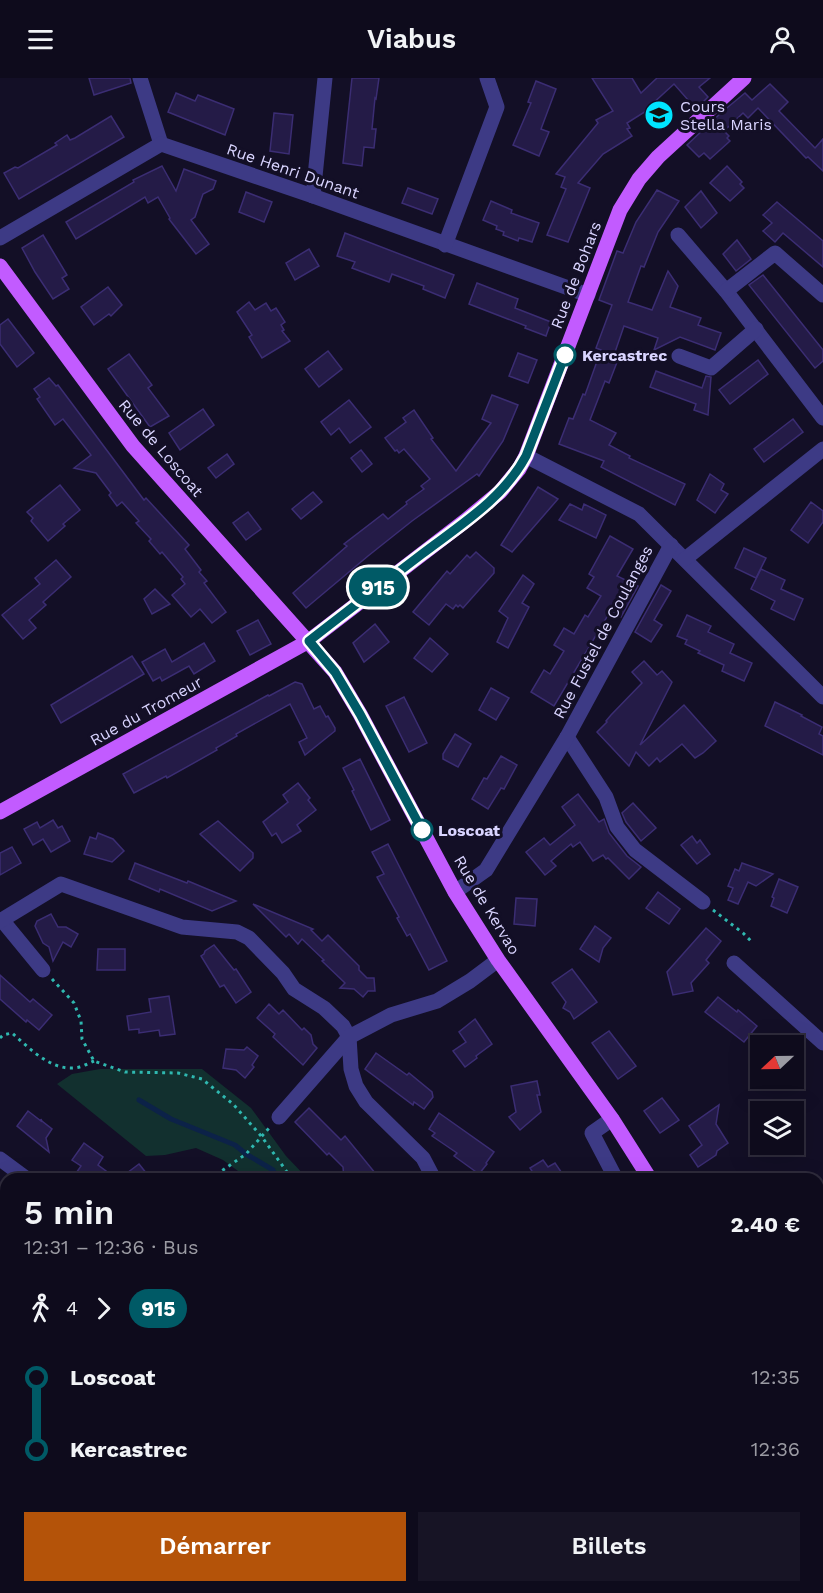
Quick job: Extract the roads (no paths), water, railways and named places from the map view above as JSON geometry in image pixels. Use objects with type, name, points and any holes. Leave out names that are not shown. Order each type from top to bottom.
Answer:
[{"type":"main road","name":"Rue de Bohars","points":[[309,641],[465,521],[500,492],[519,469],[620,210],[639,179],[658,157],[744,78]]},
{"type":"main road","name":"Rue de Loscoat","points":[[1,271],[133,446],[283,615],[309,641]]},
{"type":"main road","name":"Rue du Tromeur","points":[[0,812],[309,641]]},
{"type":"main road","name":"Rue de Kervao","points":[[309,641],[340,680],[455,892],[498,960],[612,1119],[646,1173]]},
{"type":"street","points":[[0,238],[161,144],[140,78]]},
{"type":"street","points":[[313,196],[325,78]]},
{"type":"street","points":[[446,245],[497,107],[487,78]]},
{"type":"street","name":"Rue Henri Dunant","points":[[161,144],[588,295]]},
{"type":"street","points":[[678,235],[726,291],[823,418]]},
{"type":"street","points":[[726,291],[776,253],[823,295]]},
{"type":"street","points":[[679,356],[711,368],[756,329]]},
{"type":"street","points":[[685,559],[823,449]]},
{"type":"street","points":[[526,456],[639,514],[823,697]]},
{"type":"street","name":"Rue Fustel de Coulanges","points":[[455,892],[486,870],[567,737],[671,544]]},
{"type":"street","name":"Rue Fustel de Coulanges","points":[[567,737],[606,797],[617,827],[636,850],[703,902]]},
{"type":"street","points":[[43,970],[1,920],[61,884],[182,927],[237,933],[249,938],[294,989],[324,1008],[343,1026],[349,1037],[351,1069],[356,1086],[366,1102],[423,1158],[431,1173]]},
{"type":"street","points":[[279,1117],[349,1037],[391,1015],[437,1001],[470,981],[498,960]]},
{"type":"street","points":[[734,963],[823,1043]]},
{"type":"street","points":[[612,1119],[592,1133],[613,1173]]},
{"type":"street","points":[[0,1159],[19,1173]]},
{"type":"waterway","points":[[139,1100],[171,1119],[235,1145],[274,1173]]},
{"type":"place","name":"Cours Stella Maris","points":[[659,115]]},
{"type":"place","name":"Kercastrec","points":[[565,355]]},
{"type":"place","name":"Loscoat","points":[[422,830]]}]
